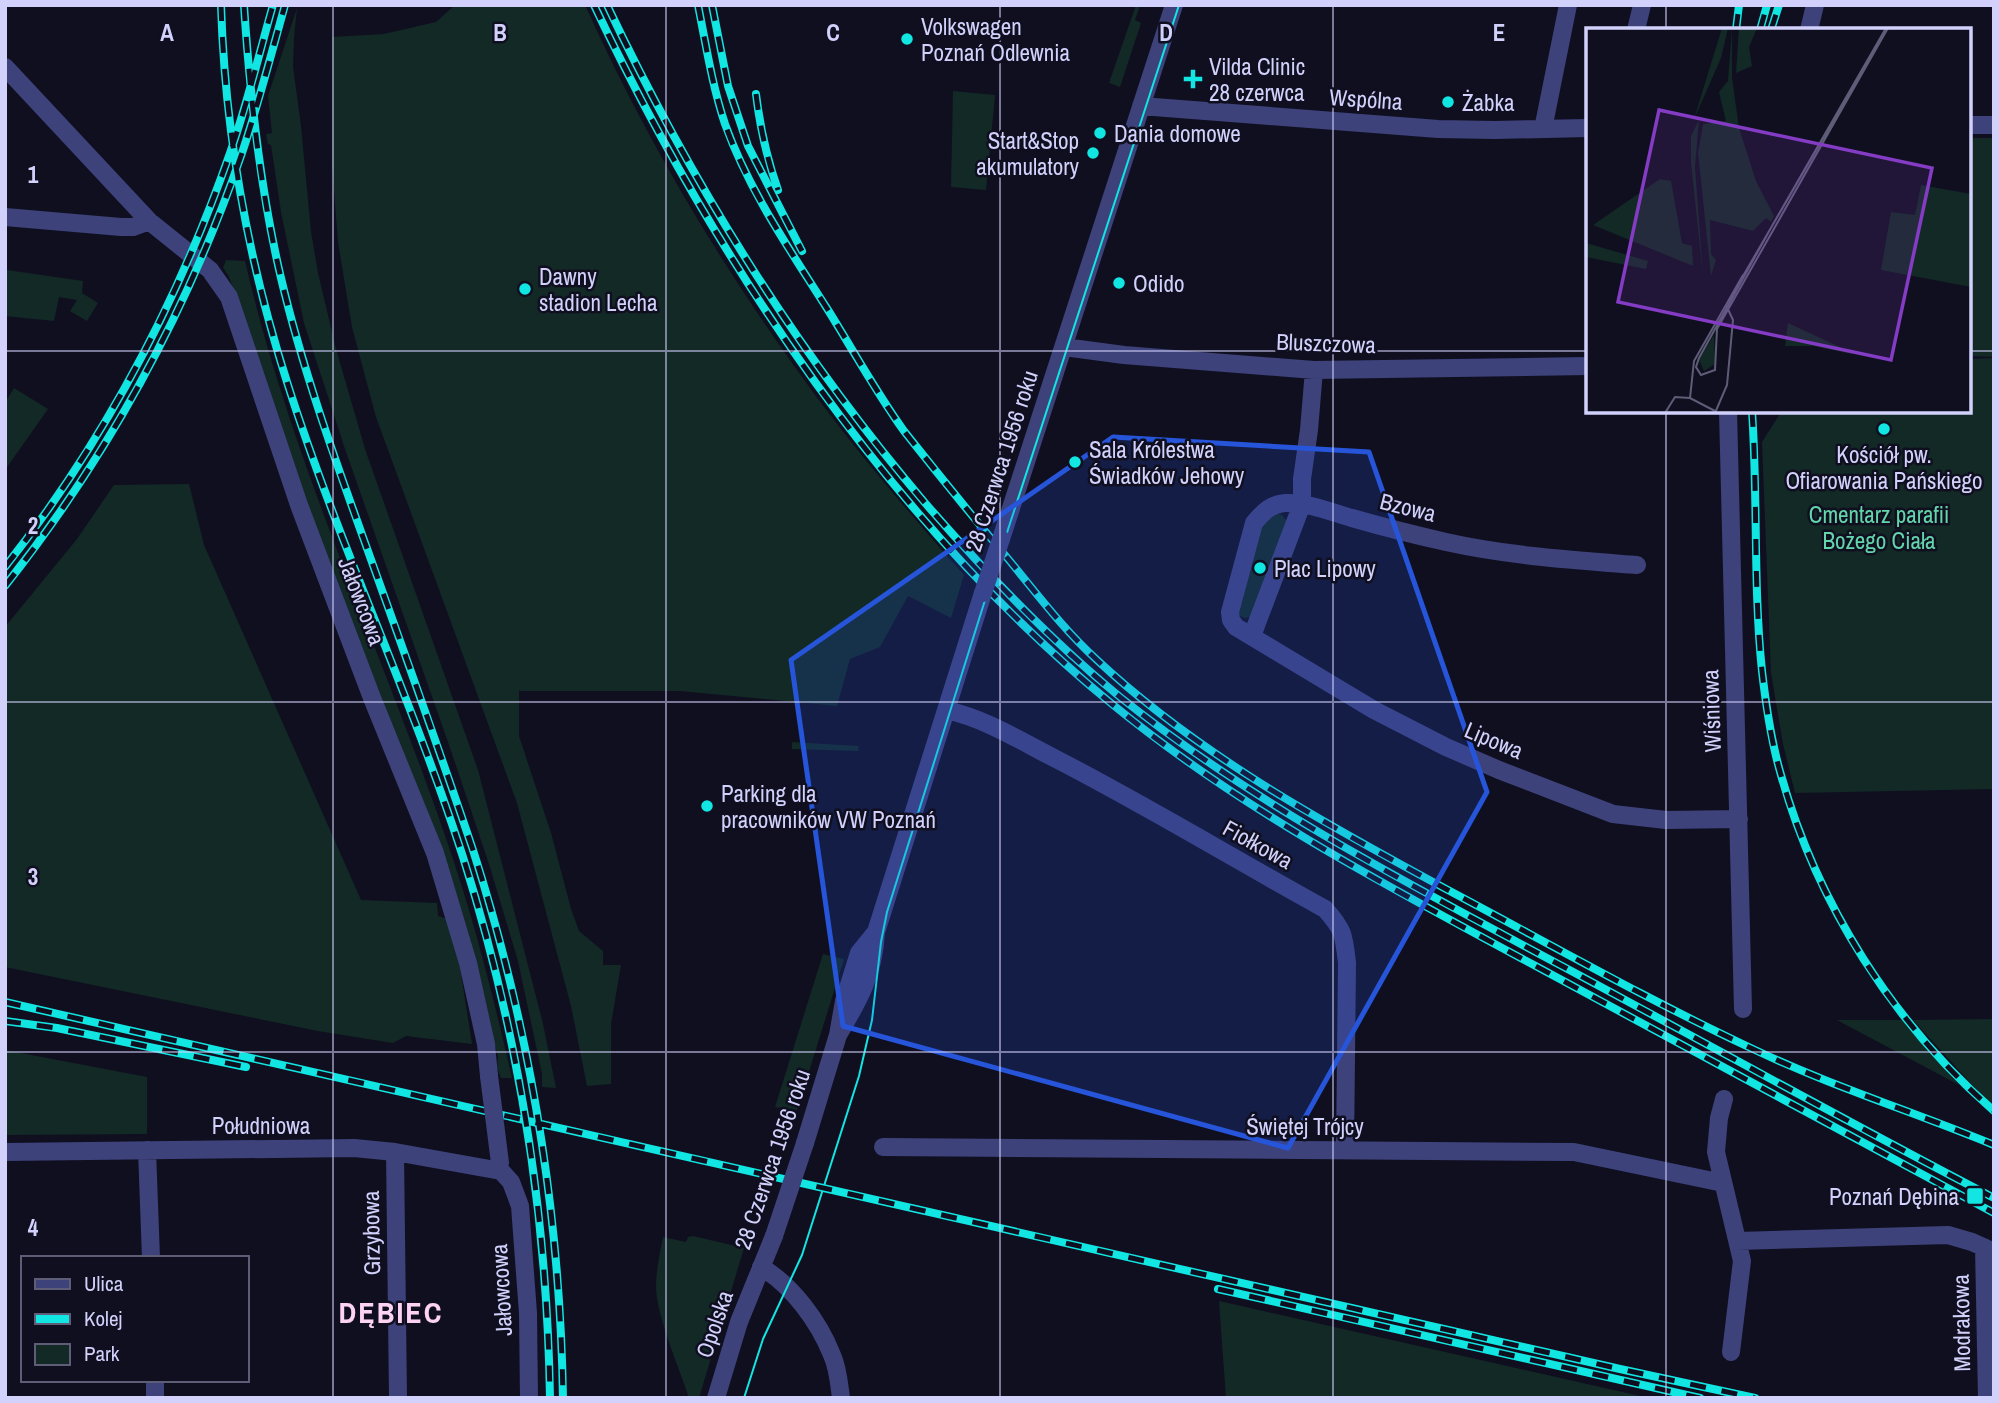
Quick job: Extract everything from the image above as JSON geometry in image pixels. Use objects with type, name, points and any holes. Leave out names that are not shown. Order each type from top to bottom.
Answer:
[{"type":"street","name":"28 Czerwca 1956 roku","points":[[841,1398],[832,1355],[819,1329],[784,1284],[761,1267],[805,1143],[838,1035],[857,1004],[870,972],[875,956],[876,932],[1174,5]]},
{"type":"street","points":[[1543,129],[1568,5]]},
{"type":"street","points":[[1636,28],[1642,5]]},
{"type":"street","points":[[1809,28],[1815,5]]},
{"type":"street","name":"Jałowcowa","points":[[5,67],[149,221],[210,270],[229,297],[299,505],[372,698],[435,853],[468,963],[486,1044],[504,1172],[520,1206],[528,1313],[529,1398]]},
{"type":"street","name":"Wspólna","points":[[1141,106],[1438,129],[1586,128]]},
{"type":"street","points":[[1971,125],[1994,125]]},
{"type":"street","points":[[5,217],[121,227],[133,227],[149,221]]},
{"type":"street","name":"Bluszczowa","points":[[1064,347],[1124,355],[1314,370],[1586,366]]},
{"type":"street","points":[[1302,504],[1274,505],[1263,512],[1254,523],[1230,612],[1231,620],[1237,627],[1252,636],[1302,504],[1302,479],[1314,370]]},
{"type":"street","name":"Wiśniowa","points":[[1728,413],[1743,1009]]},
{"type":"street","name":"Bzowa","points":[[1302,504],[1449,543],[1560,559],[1637,565]]},
{"type":"street","name":"Lipowa","points":[[1252,636],[1374,710],[1446,747],[1614,814],[1655,820],[1739,819]]},
{"type":"street","name":"Fiołkowa","points":[[946,710],[979,719],[1132,798],[1198,839],[1325,909],[1338,923],[1344,936],[1347,963],[1345,1150]]},
{"type":"street","points":[[1724,1099],[1719,1118],[1716,1152],[1742,1261],[1731,1352]]},
{"type":"street","name":"Świętej Trójcy","points":[[883,1147],[1574,1152],[1723,1182]]},
{"type":"street","name":"Południowa","points":[[5,1152],[354,1148],[395,1152],[504,1172]]},
{"type":"street","points":[[147,1150],[151,1256]]},
{"type":"street","name":"Grzybowa","points":[[395,1152],[398,1398]]},
{"type":"street","points":[[1738,1241],[1948,1235],[1960,1237],[1989,1250]]},
{"type":"street","name":"Modrakowa","points":[[1986,1398],[1989,1250]]},
{"type":"street","name":"Opolska","points":[[716,1398],[739,1322],[761,1267]]},
{"type":"highlighted area","points":[[1113,437],[1369,452],[1487,792],[1288,1148],[843,1026],[791,660]]},
{"type":"green space","points":[[455,5],[585,5],[652,140],[729,270],[849,439],[964,575],[951,618],[908,596],[880,647],[850,659],[837,706],[680,691],[519,691],[519,736],[579,931],[603,951],[603,965],[621,965],[611,1024],[611,1084],[587,1086],[571,1006],[517,803],[376,417],[352,327],[338,242],[332,164],[332,37],[384,34],[436,22]]},
{"type":"green space","points":[[1136,5],[1140,5],[1135,20],[1141,23],[1120,87],[1109,83]]},
{"type":"green space","points":[[297,8],[293,67],[311,232],[336,349],[365,449],[478,770],[543,1024],[556,1088],[542,1087],[542,1074],[518,961],[489,864],[304,323],[281,212],[271,145],[268,144],[266,134],[272,133],[268,96]]},
{"type":"green space","points":[[953,91],[995,95],[986,190],[951,187]]},
{"type":"green space","points":[[1971,138],[1994,138],[1994,357],[1971,356]]},
{"type":"green space","points":[[226,260],[245,261],[265,338],[314,488],[453,859],[485,968],[512,1078],[501,1078],[497,1068],[498,1056],[238,299],[223,268]]},
{"type":"green space","points":[[7,270],[83,281],[82,293],[98,303],[87,321],[70,311],[77,300],[59,297],[54,321],[5,316]]},
{"type":"green space","name":"Cmentarz parafii Bożego Ciała","points":[[1994,358],[1994,789],[1795,793],[1783,744],[1771,673],[1762,442],[1781,413],[1971,413],[1971,359]]},
{"type":"green space","points":[[14,388],[48,409],[5,470],[5,403]]},
{"type":"green space","points":[[189,484],[204,545],[361,900],[437,903],[438,916],[448,919],[459,961],[472,1044],[406,1036],[393,1043],[318,1031],[5,967],[5,627],[77,539],[114,485]]},
{"type":"green space","name":"Plac Lipowy","points":[[1276,513],[1287,521],[1252,617],[1244,618],[1237,614],[1257,530]]},
{"type":"green space","points":[[792,742],[859,746],[858,751],[792,749]]},
{"type":"green space","points":[[823,954],[844,959],[797,1110],[775,1107]]},
{"type":"green space","points":[[1994,1019],[1994,1104],[1986,1100],[1913,1020]]},
{"type":"green space","points":[[1837,1020],[1902,1020],[1959,1085]]},
{"type":"green space","points":[[5,1050],[147,1077],[147,1134],[5,1135]]},
{"type":"green space","points":[[663,1237],[686,1242],[688,1237],[744,1248],[699,1398],[689,1398],[664,1328],[656,1287]]},
{"type":"green space","points":[[1219,1301],[1649,1398],[1226,1398]]},
{"type":"tram line","points":[[744,1398],[763,1339],[802,1255],[859,1076],[872,1020],[887,912],[986,597],[1179,5]]},
{"type":"railway","points":[[221,5],[233,148],[250,243],[273,336],[329,502],[443,797],[483,923],[500,990],[536,1192],[548,1329],[550,1398]]},
{"type":"railway","points":[[244,5],[262,177],[289,311],[330,443],[473,850],[511,984],[526,1052],[548,1189],[561,1328],[563,1398]]},
{"type":"railway","points":[[5,567],[41,520],[106,421],[162,317],[187,263],[230,153],[273,5]]},
{"type":"railway","points":[[5,586],[43,537],[111,433],[142,380],[197,269],[242,153],[285,5]]},
{"type":"railway","points":[[594,5],[642,101],[695,197],[753,291],[816,383],[883,471],[955,554],[1031,632],[1112,704],[1211,778],[1369,875],[1994,1213]]},
{"type":"railway","points":[[607,5],[711,202],[750,265],[834,388],[879,447],[949,530],[1019,605],[1094,675],[1171,736],[1224,773],[1334,841],[1447,905],[1994,1198]]},
{"type":"railway","points":[[698,5],[725,124],[746,173],[785,242],[904,431],[1051,612],[1097,660],[1177,727],[1220,757],[1309,813],[1446,889],[1637,991],[1753,1049],[1812,1075],[1994,1145]]},
{"type":"railway","points":[[712,5],[728,86],[748,146],[802,251]]},
{"type":"railway","points":[[1736,28],[1739,5]]},
{"type":"railway","points":[[1761,28],[1767,5]]},
{"type":"railway","points":[[1772,28],[1779,5]]},
{"type":"railway","points":[[756,94],[764,143],[778,190]]},
{"type":"railway","points":[[1752,413],[1757,606],[1762,671],[1774,749],[1796,823],[1815,870],[1863,958],[1923,1040],[1957,1077],[1994,1111]]},
{"type":"railway","points":[[5,1002],[1755,1398]]},
{"type":"railway","points":[[5,1021],[57,1028],[246,1067]]},
{"type":"railway","points":[[1218,1289],[1700,1398]]},
{"type":"place","name":"Volkswagen Poznań Odlewnia","points":[[907,39]]},
{"type":"place","name":"Vilda Clinic 28 czerwca","points":[[1193,79]]},
{"type":"place","name":"Żabka","points":[[1448,102]]},
{"type":"place","name":"Dania domowe","points":[[1100,133]]},
{"type":"place","name":"Start&Stop akumulatory","points":[[1093,153]]},
{"type":"place","name":"Odido","points":[[1119,283]]},
{"type":"place","name":"Dawny stadion Lecha","points":[[525,289]]},
{"type":"place","name":"Kościół pw. Ofiarowania Pańskiego","points":[[1884,429]]},
{"type":"place","name":"Sala Królestwa Świadków Jehowy","points":[[1075,462]]},
{"type":"place","name":"Plac Lipowy","points":[[1260,568]]},
{"type":"place","name":"Parking dla pracowników VW Poznań","points":[[707,806]]},
{"type":"place","name":"Poznań Dębina","points":[[1975,1196]]},
{"type":"district","name":"DĘBIEC","points":[[391,1312]]}]
